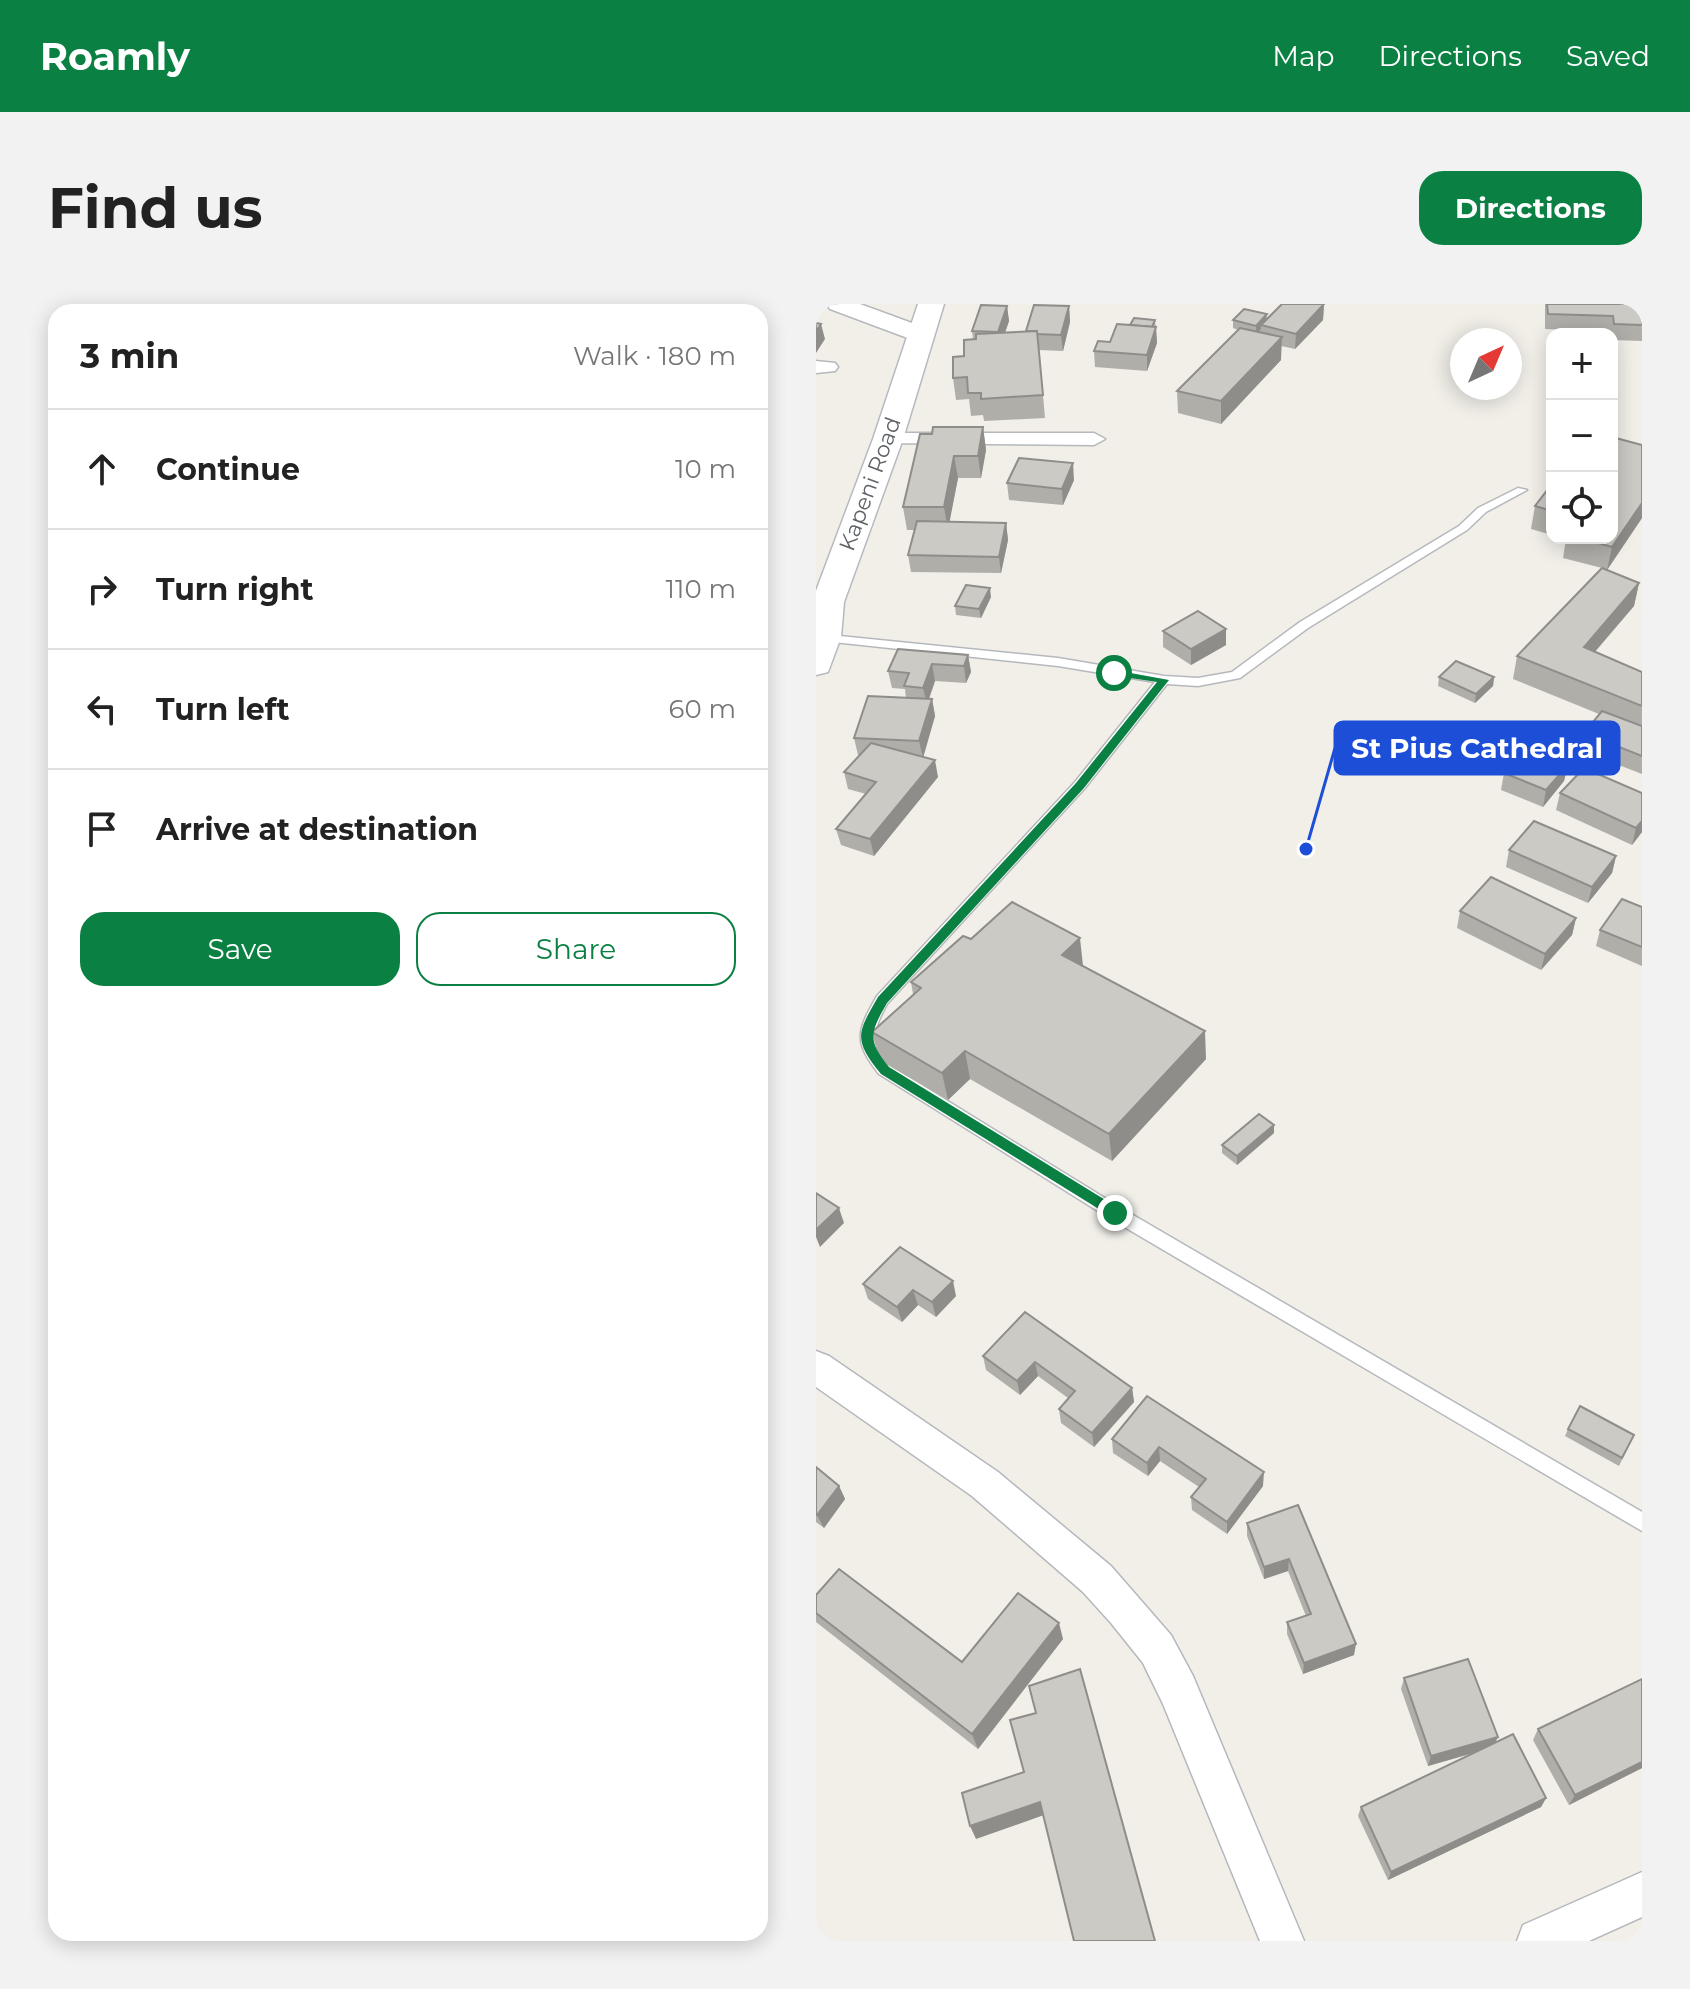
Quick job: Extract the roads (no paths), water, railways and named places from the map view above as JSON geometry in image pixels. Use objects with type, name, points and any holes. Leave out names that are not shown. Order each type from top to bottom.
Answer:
[{"type":"main road","name":"Kapeni Road","points":[[820,651],[822,602],[888,439],[908,368],[931,304]]},
{"type":"street","points":[[838,304],[922,335]]},
{"type":"street","points":[[888,439],[1094,439]]},
{"type":"street","points":[[816,1367],[985,1484],[1097,1579],[1125,1609],[1157,1649],[1178,1691],[1282,1941]]},
{"type":"street","points":[[1539,1941],[1642,1894]]},
{"type":"lane","points":[[820,651],[1058,662],[1164,680],[1198,682],[1236,675],[1304,625],[1463,528],[1482,510],[1522,490]]},
{"type":"lane","points":[[1164,680],[1080,785],[882,1000],[867,1027],[867,1049],[885,1070],[1115,1213],[1642,1522]]},
{"type":"place","name":"St Pius Cathedral","points":[[1306,849]]}]
